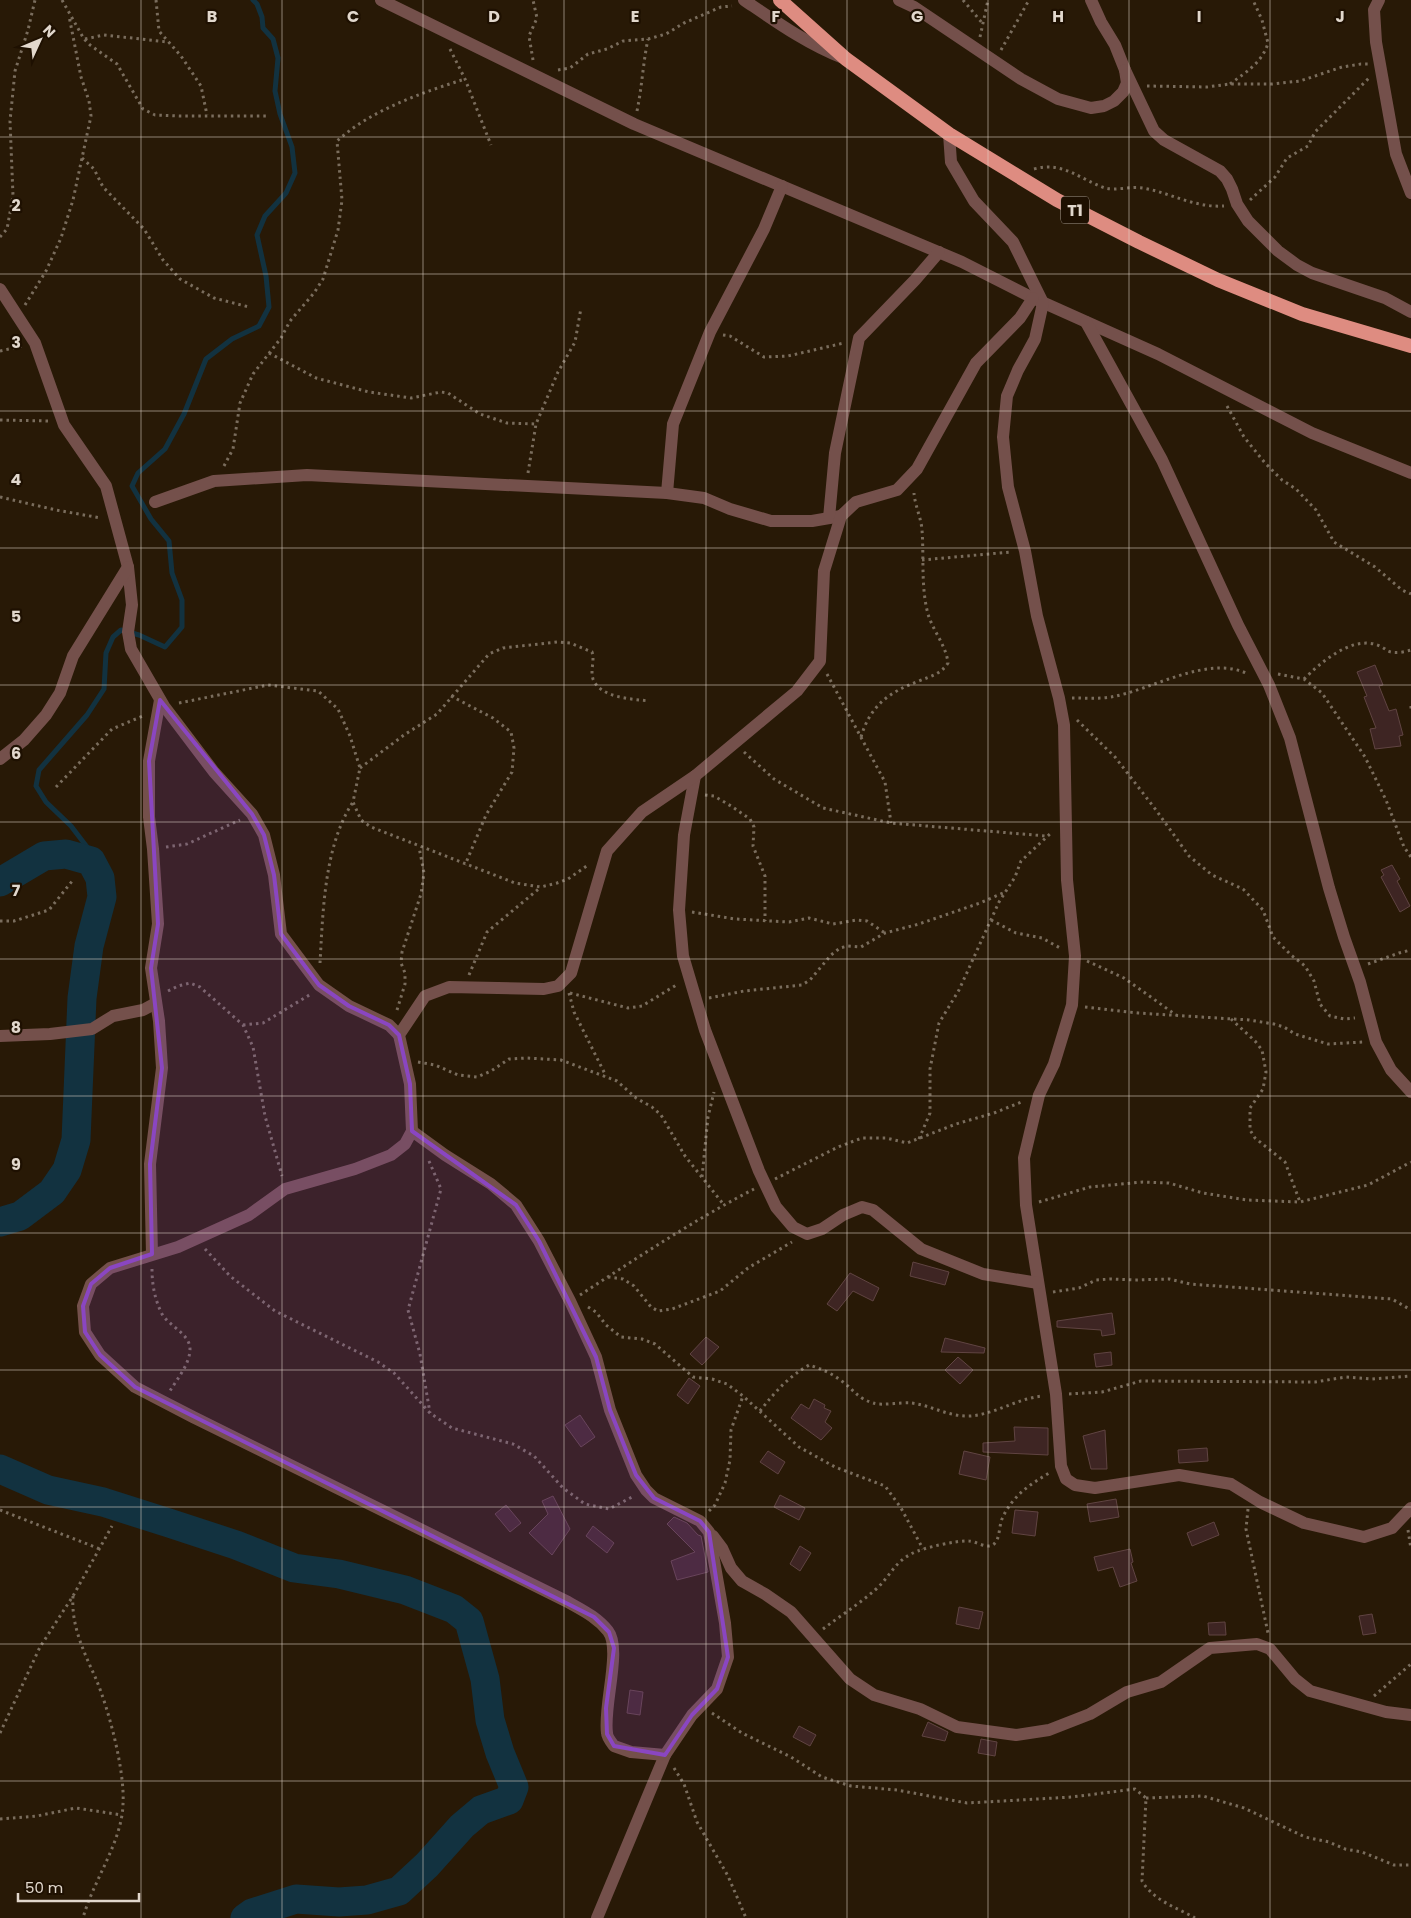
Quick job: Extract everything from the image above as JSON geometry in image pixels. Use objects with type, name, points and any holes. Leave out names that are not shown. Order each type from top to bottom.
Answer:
[{"type":"highway","name":"T1","points":[[784,2],[846,59],[949,134],[1057,200],[1122,234],[1218,280],[1302,314],[1410,345]]},
{"type":"street","points":[[381,0],[634,124],[962,262],[1038,300],[1158,354],[1312,433],[1411,473]]},
{"type":"street","points":[[899,0],[914,7],[1021,79],[1058,99],[1091,108],[1104,106],[1114,101],[1123,92],[1127,83],[1125,70]]},
{"type":"street","points":[[1091,0],[1101,22],[1115,45],[1146,117],[1154,131],[1164,140],[1220,171],[1232,189],[1237,204],[1248,221],[1297,265],[1312,273],[1385,298],[1411,312]]},
{"type":"street","points":[[1377,0],[1374,10],[1374,25],[1396,154],[1411,193]]},
{"type":"street","points":[[747,2],[825,51],[846,59]]},
{"type":"street","points":[[949,134],[951,162],[974,200],[1013,242],[1038,300],[1034,339],[1007,396],[1003,436],[1008,487],[1025,551],[1037,616],[1060,701],[1064,725],[1067,880],[1075,956],[1072,1005],[1054,1064],[1039,1095],[1024,1158],[1026,1205],[1056,1394],[1061,1466],[1066,1479],[1075,1485],[1094,1488],[1179,1476],[1231,1484],[1250,1496],[1304,1523],[1364,1537],[1392,1528],[1411,1508]]},
{"type":"street","points":[[667,493],[673,424],[710,332],[764,229],[782,186]]},
{"type":"street","points":[[399,1035],[424,996],[449,987],[544,989],[558,986],[571,973],[606,851],[642,812],[694,776],[797,691],[820,661],[824,571],[835,517],[835,454],[859,338],[939,252]]},
{"type":"street","points":[[0,289],[35,343],[64,425],[106,486],[128,567],[132,605],[128,632],[131,650],[161,705],[214,772],[252,814],[264,835],[274,875],[281,934],[319,985],[349,1006],[389,1024],[399,1035],[410,1084],[416,1134],[516,1204],[539,1241],[596,1357],[610,1410],[636,1475],[646,1490],[654,1498],[700,1521],[722,1548],[731,1568],[742,1581],[791,1612],[850,1679],[874,1695],[920,1709],[957,1727],[1016,1736],[1049,1730],[1090,1714],[1127,1692],[1161,1682],[1210,1648],[1257,1644],[1270,1648],[1295,1679],[1310,1691],[1386,1712],[1411,1715]]},
{"type":"street","points":[[155,502],[214,481],[307,475],[667,493],[704,498],[730,509],[771,521],[812,521],[835,517],[856,502],[897,490],[917,469],[976,363],[1038,300]]},
{"type":"street","points":[[1086,322],[1162,460],[1238,624],[1269,685],[1290,738],[1329,888],[1370,1016],[1376,1042],[1391,1070],[1411,1092]]},
{"type":"street","points":[[0,760],[24,740],[46,716],[60,693],[73,656],[128,567]]},
{"type":"street","points":[[152,1254],[150,1164],[162,1068],[151,968],[158,924],[149,816],[148,761],[161,705]]},
{"type":"street","points":[[694,776],[684,835],[679,910],[683,956],[705,1030],[765,1184],[776,1207],[792,1227],[807,1234],[822,1229],[843,1215],[862,1207],[873,1210],[922,1249],[983,1274],[1039,1288]]},
{"type":"street","points":[[0,1036],[50,1034],[92,1029],[114,1016],[143,1010],[156,1000]]},
{"type":"street","points":[[416,1134],[391,1155],[285,1189],[248,1215],[196,1239],[178,1247],[110,1268],[91,1284],[83,1306],[86,1332],[100,1355],[135,1387],[594,1617],[609,1632],[614,1648],[606,1708],[607,1734],[614,1746],[631,1752],[665,1755]]},
{"type":"street","points":[[597,1918],[665,1755],[692,1715],[717,1689],[728,1657],[724,1613],[710,1532]]},
{"type":"path","points":[[0,237],[6,229],[13,196],[10,121],[15,72],[35,0]]},
{"type":"path","points":[[62,0],[69,16],[84,39],[117,64],[143,109],[155,114],[181,116],[267,116]]},
{"type":"path","points":[[156,0],[159,31],[181,56],[201,86],[207,115]]},
{"type":"path","points":[[533,67],[529,36],[537,18],[534,0]]},
{"type":"path","points":[[963,0],[983,24]]},
{"type":"path","points":[[976,49],[988,0]]},
{"type":"path","points":[[994,62],[1029,0]]},
{"type":"path","points":[[1230,84],[1260,60],[1268,43],[1262,20],[1253,0]]},
{"type":"path","points":[[554,70],[561,71],[570,68],[588,54],[607,50],[623,41],[648,39],[666,34],[684,23],[721,7],[747,2]]},
{"type":"path","points":[[18,316],[46,271],[61,238],[73,200],[91,116],[89,101],[80,77],[69,16]]},
{"type":"path","points":[[440,29],[465,78],[491,145]]},
{"type":"path","points":[[84,39],[104,35],[168,42]]},
{"type":"path","points":[[634,124],[648,39]]},
{"type":"path","points":[[1134,88],[1154,85],[1272,84],[1300,81],[1352,65],[1361,64],[1381,67]]},
{"type":"path","points":[[1014,174],[1047,165],[1071,172],[1107,189],[1132,186],[1146,188],[1196,204],[1216,207],[1248,201],[1275,177],[1287,158],[1308,146],[1315,132],[1331,114],[1381,67]]},
{"type":"path","points":[[214,481],[233,449],[240,403],[253,374],[281,338],[290,321],[314,294],[323,279],[338,230],[342,200],[337,141],[363,122],[416,94],[465,78]]},
{"type":"path","points":[[82,158],[94,169],[103,187],[144,229],[163,260],[180,280],[214,298],[248,307]]},
{"type":"path","points":[[526,486],[529,455],[536,424],[558,372],[576,342],[582,308]]},
{"type":"path","points":[[710,332],[730,336],[764,357],[788,356],[830,347],[859,338]]},
{"type":"path","points":[[0,351],[35,343]]},
{"type":"path","points":[[269,354],[316,378],[369,392],[411,398],[441,392],[448,393],[480,414],[507,422],[536,424]]},
{"type":"path","points":[[1213,383],[1244,437],[1264,463],[1282,480],[1296,489],[1316,510],[1334,542],[1375,567],[1402,590],[1411,594]]},
{"type":"path","points":[[0,420],[46,420],[64,425]]},
{"type":"path","points":[[861,737],[866,720],[877,706],[893,692],[936,674],[943,670],[948,663],[947,655],[927,611],[922,560],[922,529],[915,506],[914,493],[917,469]]},
{"type":"path","points":[[0,497],[56,510],[116,520]]},
{"type":"path","points":[[922,560],[1025,551]]},
{"type":"path","points":[[360,768],[404,734],[437,714],[489,654],[503,648],[557,642],[570,643],[592,652],[591,669],[594,681],[603,690],[623,698],[649,701]]},
{"type":"path","points":[[1304,679],[1321,662],[1341,650],[1358,645],[1366,643],[1376,644],[1390,652],[1411,650]]},
{"type":"path","points":[[820,661],[885,782],[891,823]]},
{"type":"path","points":[[1060,701],[1110,698],[1186,674],[1217,668],[1241,671],[1269,685]]},
{"type":"path","points":[[1262,672],[1304,679],[1322,693],[1365,757],[1386,800],[1404,847],[1411,858]]},
{"type":"path","points":[[56,787],[112,729],[161,705],[268,684],[318,692],[338,709],[350,736],[360,768],[353,802],[344,815],[335,843],[328,879],[319,985],[308,996],[297,1001],[263,1024],[243,1025]]},
{"type":"path","points":[[451,696],[493,718],[511,732],[514,748],[512,772],[486,815],[465,865]]},
{"type":"path","points":[[1060,701],[1115,757],[1189,856],[1212,875],[1243,889],[1263,910],[1274,937],[1290,955],[1305,966],[1314,982],[1320,1004],[1330,1016],[1344,1019],[1370,1016]]},
{"type":"path","points":[[1411,706],[1411,712]]},
{"type":"path","points":[[734,743],[774,779],[823,808],[891,823],[1046,836]]},
{"type":"path","points":[[691,793],[714,796],[750,819],[754,827],[752,846],[765,876],[765,920]]},
{"type":"path","points":[[353,802],[361,820],[371,828],[515,884],[541,887],[568,879],[606,851]]},
{"type":"path","points":[[153,849],[187,844],[252,814]]},
{"type":"path","points":[[919,1140],[930,1113],[930,1070],[939,1023],[959,990],[1004,892],[1015,877],[1021,862],[1046,836],[1065,820]]},
{"type":"path","points":[[389,1024],[397,1011],[405,984],[405,973],[401,963],[402,952],[421,894],[424,873],[419,846]]},
{"type":"path","points":[[0,922],[49,910],[73,880]]},
{"type":"path","points":[[464,987],[487,932],[541,887]]},
{"type":"path","points":[[697,1001],[744,991],[802,985],[810,980],[831,955],[840,948],[848,946],[861,947],[885,933],[920,924],[980,903],[1004,892]]},
{"type":"path","points":[[679,910],[735,919],[789,922],[809,918],[833,924],[857,920],[866,921],[885,933]]},
{"type":"path","points":[[991,920],[1016,933],[1042,938],[1075,956],[1124,978],[1176,1015]]},
{"type":"path","points":[[1355,968],[1411,950]]},
{"type":"path","points":[[569,993],[628,1008],[642,1006],[689,976]]},
{"type":"path","points":[[565,979],[574,1012],[606,1076]]},
{"type":"path","points":[[156,1000],[178,986],[190,983],[200,987],[243,1025],[253,1047],[265,1116],[285,1189]]},
{"type":"path","points":[[1072,1005],[1274,1024],[1284,1027],[1295,1034],[1328,1044],[1376,1042]]},
{"type":"path","points":[[1230,1019],[1255,1041],[1262,1050],[1266,1072],[1263,1089],[1250,1108],[1250,1130],[1255,1138],[1286,1162],[1300,1202]]},
{"type":"path","points":[[405,1059],[435,1065],[458,1075],[477,1077],[491,1071],[509,1059],[560,1060],[617,1081],[636,1098],[652,1107],[660,1115],[686,1156],[724,1205]]},
{"type":"path","points":[[702,1178],[708,1118],[714,1093],[723,1073]]},
{"type":"path","points":[[581,1301],[576,1297],[724,1205],[838,1147],[862,1138],[886,1138],[907,1143],[919,1140],[956,1124],[994,1113],[1039,1095]]},
{"type":"path","points":[[416,1134],[441,1189],[408,1310],[420,1354],[430,1413]]},
{"type":"path","points":[[1026,1205],[1090,1187],[1143,1182],[1170,1183],[1203,1193],[1247,1200],[1300,1202],[1368,1185],[1411,1162]]},
{"type":"path","points":[[607,1277],[623,1279],[634,1286],[651,1307],[658,1310],[672,1309],[720,1291],[748,1268],[807,1234]]},
{"type":"path","points":[[196,1239],[230,1276],[275,1311],[378,1362],[394,1373],[430,1413],[452,1428],[513,1444],[534,1456],[563,1488],[585,1504],[609,1509],[646,1490]]},
{"type":"path","points":[[152,1254],[152,1283],[156,1300],[163,1316],[184,1336],[190,1347],[189,1358],[164,1402]]},
{"type":"path","points":[[1039,1288],[1079,1288],[1096,1280],[1169,1278],[1190,1284],[1392,1299],[1411,1310]]},
{"type":"path","points":[[585,1305],[596,1312],[606,1325],[622,1337],[642,1339],[655,1344],[693,1377],[712,1379],[728,1384],[799,1447],[835,1467],[885,1486],[901,1508],[923,1549]]},
{"type":"path","points":[[760,1411],[778,1388],[798,1371],[809,1365],[819,1368],[843,1382],[857,1396],[875,1404],[913,1404],[945,1414],[970,1416],[998,1410],[1032,1397],[1102,1392],[1141,1381],[1315,1382],[1346,1377],[1372,1379],[1411,1376]]},
{"type":"path","points":[[700,1521],[715,1505],[725,1483],[730,1460],[730,1430],[743,1396]]},
{"type":"path","points":[[813,1637],[876,1589],[898,1562],[923,1549],[968,1541],[987,1546],[993,1545],[996,1542],[1002,1519],[1014,1498],[1031,1483],[1061,1466]]},
{"type":"path","points":[[1250,1496],[1246,1529],[1264,1608],[1270,1648]]},
{"type":"path","points":[[0,1510],[100,1549]]},
{"type":"path","points":[[0,1733],[40,1647],[73,1596],[112,1526]]},
{"type":"path","points":[[73,1596],[72,1608],[83,1651],[107,1709],[121,1772],[124,1803],[121,1827],[83,1918]]},
{"type":"path","points":[[1362,1706],[1411,1664]]},
{"type":"path","points":[[702,1705],[742,1733],[791,1757],[822,1777],[851,1786],[896,1790],[967,1803],[1072,1797],[1135,1789],[1146,1798],[1203,1796],[1244,1808],[1305,1837],[1362,1852],[1394,1865],[1411,1865]]},
{"type":"path","points":[[665,1755],[684,1784],[697,1822],[728,1876],[746,1918]]},
{"type":"path","points":[[1146,1798],[1142,1881],[1154,1896],[1195,1918]]},
{"type":"path","points":[[0,1819],[37,1816],[76,1808],[122,1815]]},
{"type":"highlighted area","points":[[160,700],[252,814],[264,835],[274,875],[281,934],[319,985],[349,1006],[389,1025],[399,1035],[410,1084],[412,1131],[516,1205],[539,1241],[596,1357],[610,1410],[636,1475],[654,1498],[700,1521],[709,1532],[728,1657],[717,1689],[692,1715],[665,1755],[614,1746],[607,1734],[606,1708],[614,1648],[609,1632],[594,1617],[135,1387],[100,1355],[85,1332],[83,1306],[91,1284],[110,1268],[152,1254],[150,1164],[162,1068],[151,968],[158,924],[149,761]]},
{"type":"building","points":[[1375,665],[1383,685],[1379,686],[1389,711],[1396,709],[1403,735],[1399,736],[1401,746],[1375,749],[1370,729],[1376,728],[1364,697],[1367,696],[1357,672]]},
{"type":"building","points":[[1392,865],[1400,879],[1397,881],[1410,906],[1400,912],[1381,877],[1384,875],[1381,870]]},
{"type":"building","points":[[913,1262],[949,1272],[945,1285],[910,1276]]},
{"type":"building","points":[[850,1273],[879,1288],[873,1301],[853,1291],[837,1311],[827,1304]]},
{"type":"building","points":[[1112,1313],[1115,1334],[1102,1336],[1101,1330],[1057,1327],[1057,1321]]},
{"type":"building","points":[[706,1337],[719,1347],[702,1365],[690,1354]]},
{"type":"building","points":[[945,1338],[985,1348],[984,1353],[941,1352]]},
{"type":"building","points":[[1111,1352],[1112,1365],[1096,1367],[1094,1354]]},
{"type":"building","points":[[958,1357],[973,1370],[960,1384],[945,1370]]},
{"type":"building","points":[[689,1378],[700,1386],[688,1404],[677,1395]]},
{"type":"building","points":[[814,1399],[825,1405],[824,1408],[831,1411],[825,1422],[832,1428],[821,1440],[791,1418],[801,1404],[809,1409]]},
{"type":"building","points":[[580,1415],[595,1437],[581,1447],[565,1425]]},
{"type":"building","points":[[1014,1427],[1048,1428],[1048,1455],[983,1452],[983,1443],[1015,1441]]},
{"type":"building","points":[[1105,1430],[1107,1469],[1091,1469],[1083,1436]]},
{"type":"building","points":[[1207,1448],[1208,1461],[1179,1463],[1178,1450]]},
{"type":"building","points":[[768,1451],[785,1462],[778,1474],[760,1462]]},
{"type":"building","points":[[964,1451],[990,1457],[986,1480],[959,1474]]},
{"type":"building","points":[[780,1495],[805,1508],[799,1520],[774,1507]]},
{"type":"building","points":[[553,1496],[570,1529],[552,1555],[529,1533],[548,1514],[542,1501]]},
{"type":"building","points":[[1116,1499],[1119,1517],[1090,1522],[1087,1504]]},
{"type":"building","points":[[506,1505],[521,1523],[510,1532],[495,1514]]},
{"type":"building","points":[[1015,1510],[1038,1512],[1035,1536],[1012,1533]]},
{"type":"building","points":[[674,1517],[687,1523],[701,1536],[708,1572],[677,1580],[671,1561],[695,1552],[667,1524]]},
{"type":"building","points":[[1214,1522],[1219,1535],[1192,1546],[1187,1533]]},
{"type":"building","points":[[593,1526],[614,1543],[607,1553],[586,1536]]},
{"type":"building","points":[[800,1546],[811,1553],[800,1571],[790,1564]]},
{"type":"building","points":[[1130,1549],[1133,1562],[1131,1563],[1137,1581],[1120,1587],[1113,1567],[1098,1571],[1094,1557]]},
{"type":"building","points":[[959,1607],[983,1612],[979,1629],[956,1624]]},
{"type":"building","points":[[1372,1614],[1376,1633],[1363,1635],[1359,1616]]},
{"type":"building","points":[[1225,1622],[1226,1635],[1209,1635],[1208,1623]]},
{"type":"building","points":[[630,1690],[643,1692],[640,1715],[627,1713]]},
{"type":"building","points":[[928,1722],[948,1732],[945,1741],[922,1736]]},
{"type":"building","points":[[799,1726],[816,1735],[810,1746],[793,1737]]},
{"type":"building","points":[[981,1739],[997,1742],[995,1756],[978,1753]]},
{"type":"waterway","points":[[91,861],[87,847],[71,826],[46,802],[36,786],[39,770],[87,715],[104,689],[106,653],[113,637],[121,630],[139,635],[165,647],[182,627],[182,600],[172,573],[169,541],[151,519],[132,486],[138,473],[165,449],[184,414],[206,359],[232,339],[259,326],[269,307],[266,276],[257,235],[265,216],[286,193],[295,173],[292,147],[280,114],[275,91],[278,58],[273,39],[263,28],[262,17],[257,4],[253,0]]},
{"type":"waterway","points":[[0,882],[44,856],[66,854],[91,861],[100,878],[102,897],[89,946],[82,998],[76,1140],[67,1170],[52,1192],[20,1216],[0,1222]]},
{"type":"waterway","points":[[0,1469],[48,1490],[103,1502],[236,1545],[294,1568],[339,1574],[405,1590],[454,1609],[469,1621],[485,1679],[490,1720],[500,1753],[514,1787],[509,1800],[481,1810],[462,1826],[427,1865],[399,1891],[367,1900],[339,1902],[296,1899],[252,1913],[245,1918]]}]
